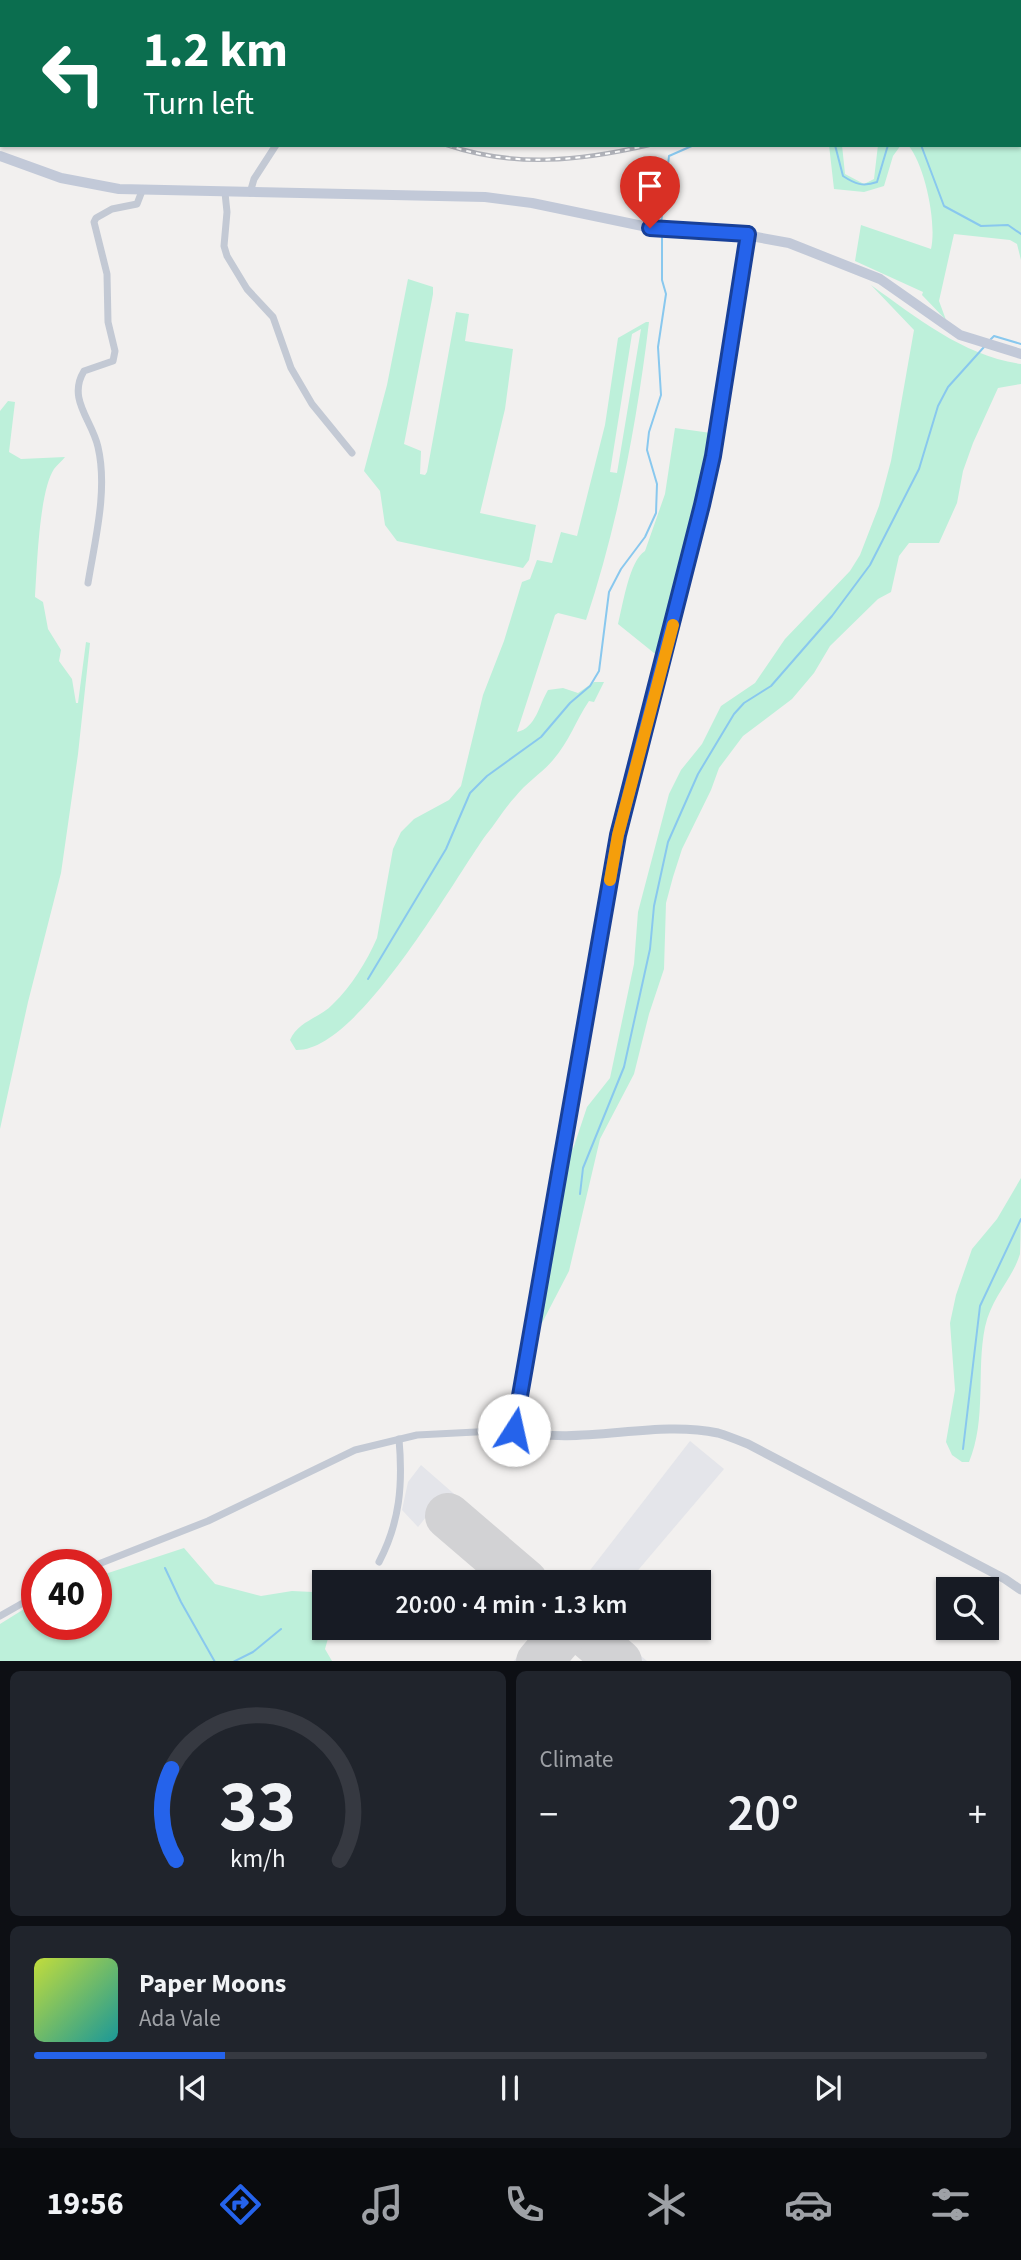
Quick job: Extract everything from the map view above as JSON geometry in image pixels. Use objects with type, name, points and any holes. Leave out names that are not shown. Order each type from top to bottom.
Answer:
[{"type":"main road","points":[[0,156],[69,180],[142,191],[485,197],[532,203],[657,229],[748,234],[803,247],[858,269],[891,285],[934,319],[960,335],[1021,354]]},
{"type":"street","points":[[250,193],[254,179],[275,147]]},
{"type":"street","points":[[89,583],[97,530],[101,468],[98,445],[78,400],[77,387],[84,371],[113,361],[115,351],[108,322],[107,274],[94,222],[112,209],[137,204],[142,191]]},
{"type":"street","points":[[225,193],[227,212],[224,246],[227,256],[247,289],[274,317],[291,368],[312,404],[352,453]]},
{"type":"street","points":[[514,1430],[618,835],[713,456],[748,234]]},
{"type":"street","points":[[112,1558],[208,1521],[355,1450],[399,1439],[417,1435],[514,1430],[542,1437],[683,1430],[717,1433],[748,1444],[1005,1579],[1021,1590]]},
{"type":"street","points":[[379,1562],[397,1518],[402,1471],[399,1439]]},
{"type":"street","points":[[0,1616],[21,1604]]},
{"type":"shaded area","points":[[690,1441],[724,1469],[638,1570],[590,1570]]},
{"type":"shaded area","points":[[421,1465],[541,1570],[490,1570],[427,1516],[418,1527],[402,1510],[408,1482]]},
{"type":"shaded area","points":[[532,1640],[622,1640],[647,1661],[595,1661],[575,1645],[560,1661],[514,1661]]},
{"type":"green space","points":[[829,147],[842,147],[845,174],[864,184],[874,179],[878,147],[900,147],[893,156],[884,186],[864,192],[834,189]]},
{"type":"green space","points":[[909,147],[1021,147],[1021,260],[1017,244],[1010,240],[954,234],[939,301],[946,320],[922,295],[923,292],[855,261],[861,225],[931,249],[931,210],[920,166]]},
{"type":"green space","points":[[408,279],[433,287],[404,444],[421,451],[420,474],[425,475],[427,472],[456,312],[469,314],[465,341],[513,349],[505,409],[480,513],[536,525],[529,560],[523,568],[397,541],[385,525],[380,491],[364,471],[387,385]]},
{"type":"green space","points":[[871,285],[942,334],[980,353],[1021,364],[1021,384],[998,388],[973,443],[963,471],[957,503],[939,543],[909,543],[899,556],[891,592],[878,599],[830,646],[814,673],[792,699],[743,736],[719,768],[682,849],[673,877],[666,903],[664,969],[634,1074],[600,1139],[569,1271],[542,1323],[542,1309],[571,1142],[573,1149],[587,1107],[610,1078],[634,964],[638,912],[669,794],[681,770],[702,744],[721,706],[755,683],[785,639],[850,571],[860,555],[879,506],[891,461],[914,330]]},
{"type":"green space","points":[[649,322],[639,397],[608,547],[586,620],[558,613],[555,615],[517,732],[533,721],[548,690],[563,688],[578,693],[594,682],[604,682],[594,702],[589,701],[559,753],[507,806],[402,961],[374,995],[347,1024],[321,1043],[296,1050],[290,1040],[298,1028],[328,1009],[340,997],[373,947],[377,938],[393,849],[401,832],[414,819],[449,800],[461,786],[483,695],[504,641],[522,582],[530,579],[537,560],[552,563],[561,532],[577,536],[605,425],[618,338]],"holes":[[[641,329],[617,473],[610,472],[632,334]]]},
{"type":"green space","points":[[8,401],[15,402],[9,452],[21,459],[65,457],[54,469],[45,494],[35,597],[43,602],[48,629],[61,650],[59,661],[72,679],[76,703],[86,642],[90,643],[61,873],[28,1002],[0,1129],[0,411]]},
{"type":"green space","points":[[675,428],[711,433],[699,503],[661,655],[654,653],[618,624],[631,573],[639,556],[645,551],[665,494]]},
{"type":"green space","points":[[1021,1178],[1020,1254],[988,1316],[982,1344],[978,1429],[969,1462],[962,1462],[952,1455],[946,1442],[955,1390],[950,1323],[956,1295],[972,1249],[997,1219]]},
{"type":"green space","points":[[184,1548],[215,1584],[261,1596],[292,1591],[312,1592],[312,1640],[328,1640],[325,1649],[332,1661],[0,1661],[0,1624],[21,1611],[21,1640],[112,1640],[112,1572]]},
{"type":"waterway","points":[[402,0],[416,0]]},
{"type":"waterway","points":[[661,224],[669,156],[689,147]]},
{"type":"waterway","points":[[836,147],[843,176],[863,184],[877,182],[887,147]]},
{"type":"waterway","points":[[922,147],[944,206],[981,226],[1008,225],[1021,234]]},
{"type":"waterway","points":[[368,979],[446,849],[470,793],[487,776],[541,737],[570,703],[590,686],[599,671],[609,592],[621,569],[645,537],[656,513],[657,484],[647,450],[649,432],[661,395],[658,347],[666,294],[662,280],[662,233]]},
{"type":"waterway","points":[[990,340],[994,336],[1021,344]]},
{"type":"waterway","points":[[580,1194],[583,1168],[624,1067],[650,949],[654,906],[668,842],[698,774],[734,714],[744,703],[771,686],[832,616],[870,565],[919,469],[938,406],[948,387],[984,347]]},
{"type":"waterway","points":[[963,1449],[980,1306],[1021,1219]]},
{"type":"waterway","points":[[165,1568],[214,1661]]},
{"type":"waterway","points":[[235,1661],[253,1652],[281,1629]]},
{"type":"runway","points":[[448,1516],[511,1570]]},
{"type":"runway","points":[[540,1661],[558,1640]]},
{"type":"runway","points":[[593,1640],[618,1661]]},
{"type":"railway","points":[[454,147],[498,157],[548,160],[598,155],[639,147]]},
{"type":"slow traffic","points":[[610,880],[618,835],[673,625]]},
{"type":"route","points":[[514,1430],[618,835],[697,530],[713,456],[748,234],[650,228]]}]
